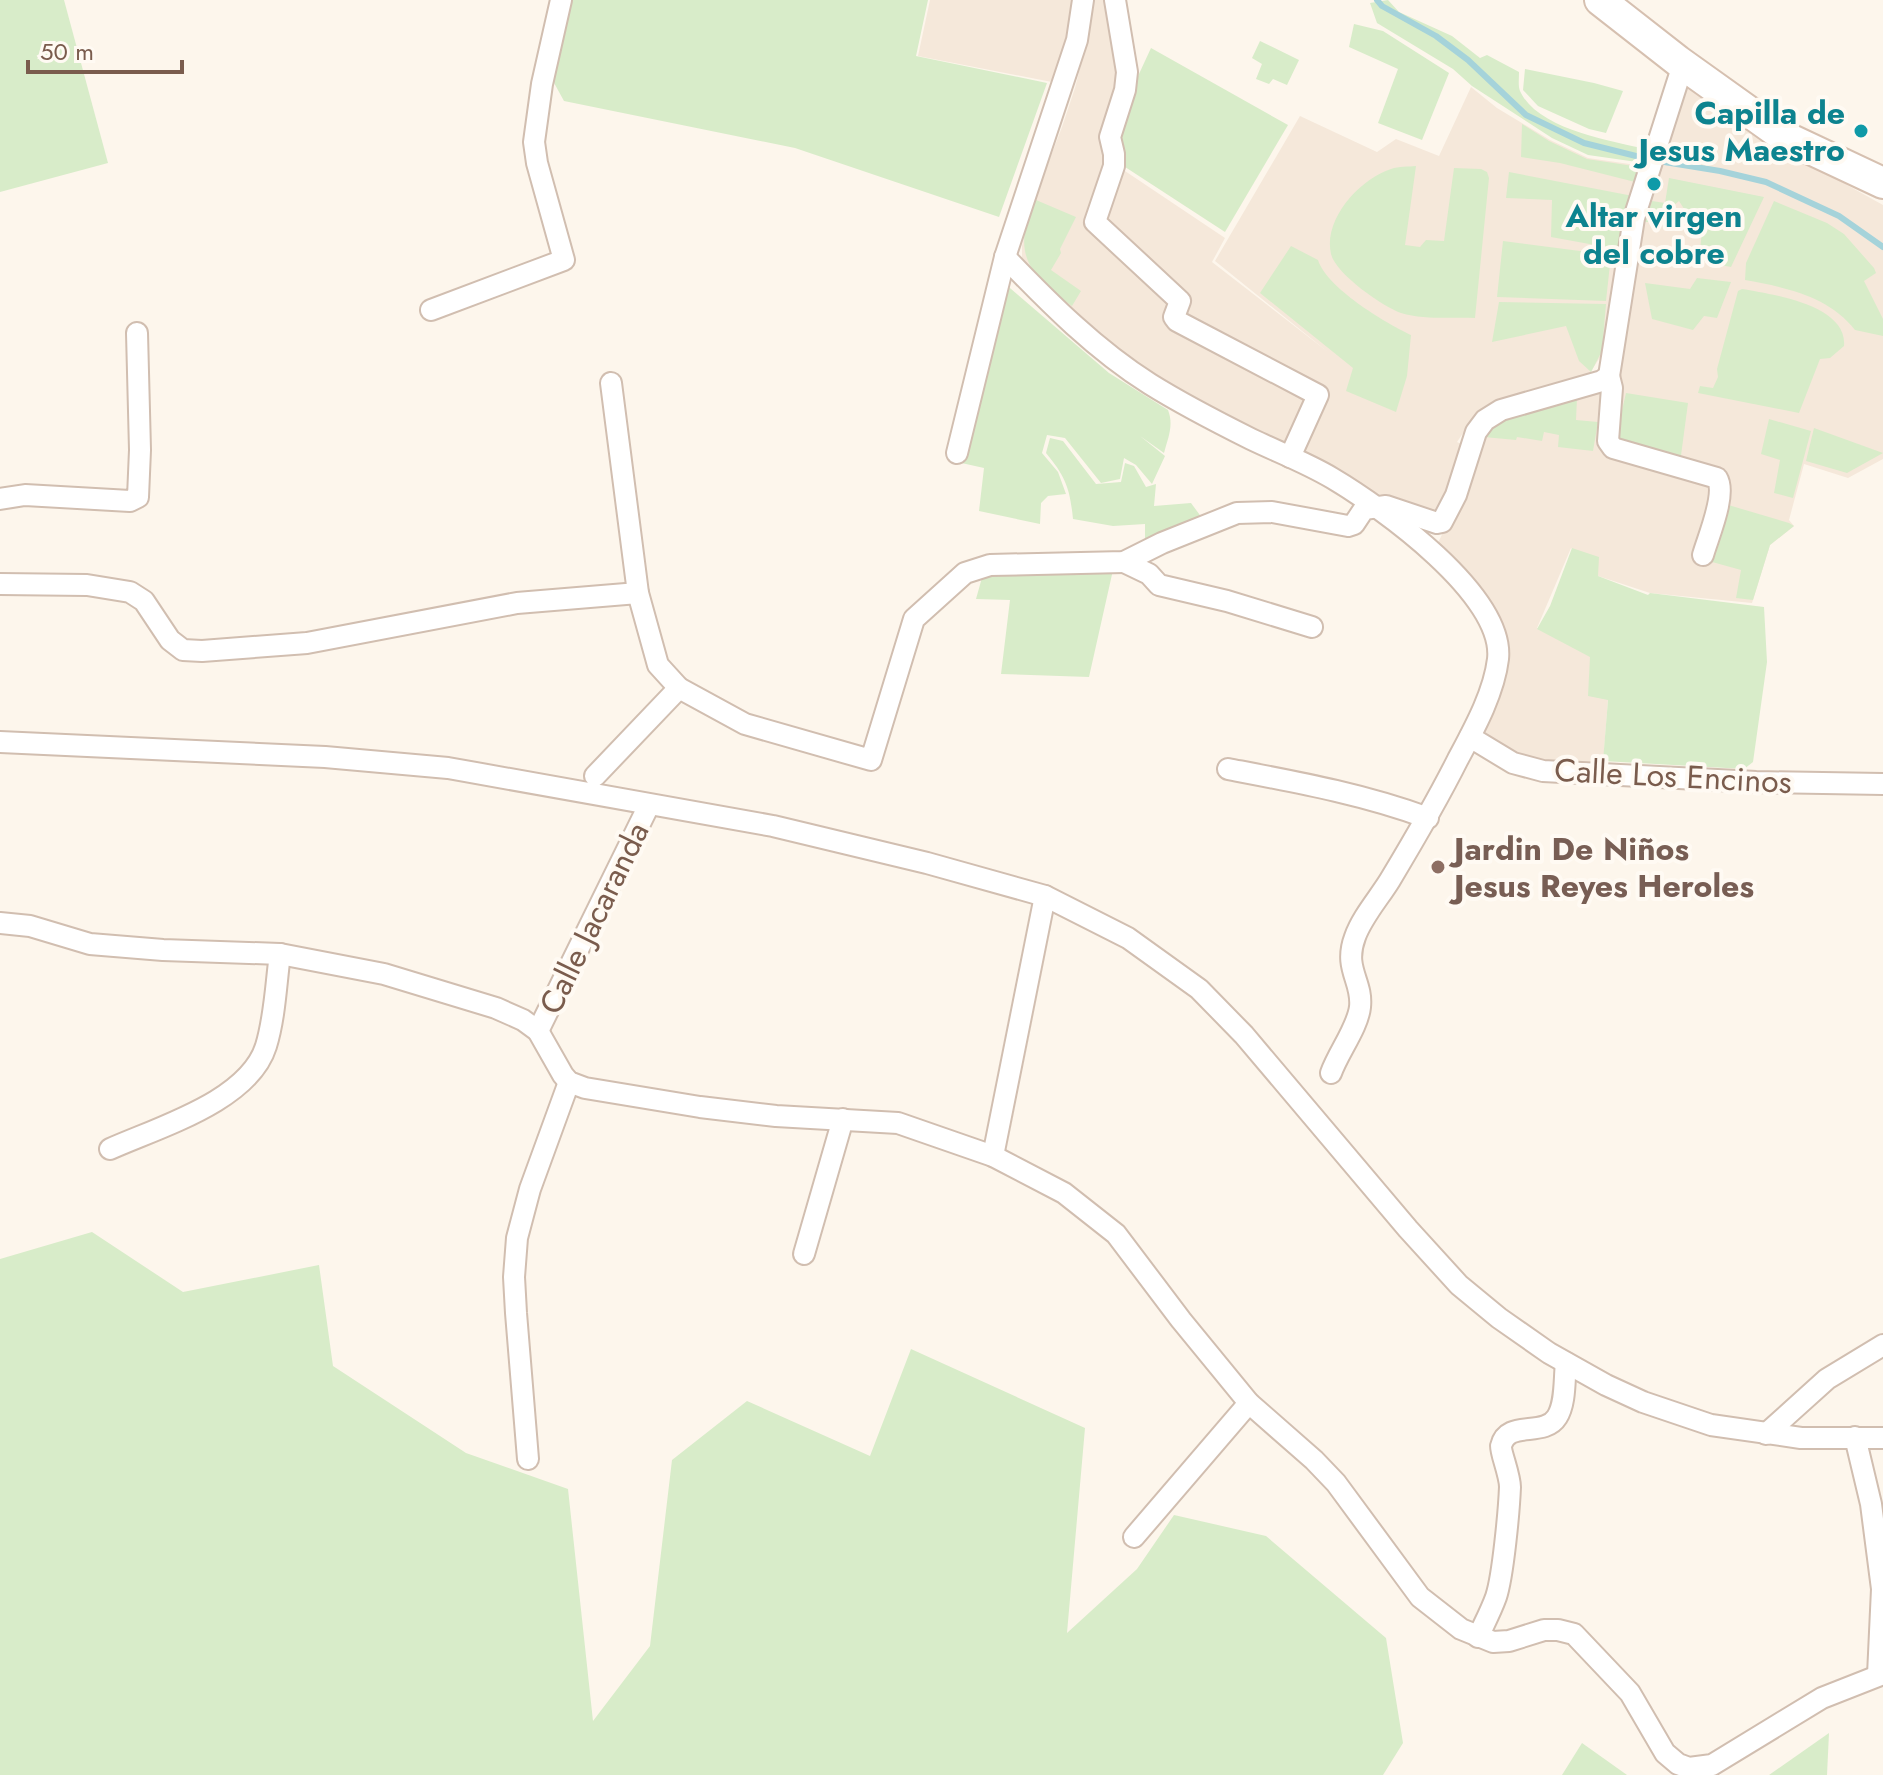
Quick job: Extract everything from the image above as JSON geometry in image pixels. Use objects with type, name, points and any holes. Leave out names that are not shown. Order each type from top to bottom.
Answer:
[{"type":"main road","points":[[1600,0],[1678,61],[1783,136],[1883,183]]},
{"type":"street","points":[[431,310],[564,260],[534,142],[542,84],[561,0]]},
{"type":"street","points":[[957,453],[1005,257],[1077,40],[1083,0]]},
{"type":"street","points":[[1115,0],[1126,81],[1110,137],[1114,166],[1095,222],[1180,301],[1174,317],[1177,321],[1318,395],[1290,457]]},
{"type":"street","points":[[1679,77],[1634,218],[1609,376],[1612,388],[1608,441],[1613,448],[1717,478],[1721,494],[1703,555]]},
{"type":"street","points":[[1005,257],[1105,351],[1148,383],[1212,419],[1330,477],[1389,516],[1430,549],[1461,580],[1493,629],[1499,656],[1494,678],[1470,737],[1428,818],[1355,935],[1349,961],[1361,1004],[1359,1015],[1331,1073]]},
{"type":"street","points":[[0,499],[25,495],[130,501],[138,497],[137,333]]},
{"type":"street","points":[[611,383],[638,593],[658,665],[679,688],[745,724],[871,760],[909,628],[914,619],[965,573],[990,565],[1124,562],[1237,513],[1272,512],[1348,526],[1354,524],[1364,509],[1386,506],[1442,522],[1456,495],[1476,432],[1485,420],[1501,410],[1602,381],[1609,376]]},
{"type":"street","points":[[1124,562],[1149,574],[1159,585],[1227,601],[1312,627]]},
{"type":"street","points":[[0,584],[87,585],[130,592],[144,601],[170,640],[183,650],[202,651],[307,643],[517,603],[638,593]]},
{"type":"street","points":[[595,776],[679,688]]},
{"type":"street","name":"Calle Los Encinos","points":[[1470,737],[1513,763],[1543,771],[1756,782],[1883,784]]},
{"type":"street","points":[[0,742],[325,757],[448,768],[773,826],[927,863],[1045,896],[1128,938],[1199,989],[1244,1035],[1459,1285],[1499,1318],[1566,1363],[1643,1402],[1711,1425],[1801,1438],[1883,1438]]},
{"type":"street","points":[[1228,769],[1334,789],[1385,802],[1428,818]]},
{"type":"street","name":"Calle Jacaranda","points":[[538,1031],[649,805]]},
{"type":"street","points":[[993,1156],[1045,896]]},
{"type":"street","points":[[0,923],[30,926],[90,944],[280,954],[384,974],[496,1008],[523,1020],[538,1031],[569,1082],[585,1088],[776,1116],[898,1123],[993,1156],[1064,1193],[1116,1234],[1249,1403],[1336,1483],[1420,1597],[1450,1622],[1493,1642],[1509,1641],[1544,1630],[1574,1634],[1630,1693],[1665,1753],[1678,1764],[1689,1768],[1712,1765],[1822,1698],[1880,1675],[1882,1589],[1871,1504],[1855,1437]]},
{"type":"street","points":[[110,1149],[225,1097],[254,1072],[267,1044],[280,954]]},
{"type":"street","points":[[528,1459],[514,1277],[517,1238],[530,1189],[569,1082]]},
{"type":"street","points":[[804,1254],[843,1119]]},
{"type":"street","points":[[1766,1434],[1827,1379],[1883,1345]]},
{"type":"street","points":[[1478,1637],[1497,1595],[1510,1488],[1507,1462],[1501,1452],[1502,1443],[1515,1430],[1544,1428],[1557,1418],[1566,1363]]},
{"type":"street","points":[[1134,1537],[1249,1403]]},
{"type":"shaded area","points":[[930,0],[1075,0],[1071,39],[1052,82],[918,56]]},
{"type":"shaded area","points":[[1090,0],[1118,0],[1116,165],[1225,238],[1212,262],[1328,352],[1215,261],[1300,116],[1377,152],[1396,139],[1439,156],[1471,87],[1497,108],[1550,140],[1588,158],[1643,166],[1604,351],[1590,373],[1490,406],[1474,417],[1457,442],[1464,445],[1438,520],[1295,455],[1142,370],[1028,269],[1022,260],[1022,246],[1030,211],[1075,88],[1087,41]]},
{"type":"shaded area","points":[[1682,83],[1782,149],[1883,205],[1883,459],[1848,478],[1804,464],[1789,520],[1794,526],[1770,545],[1752,603],[1650,593],[1598,576],[1571,548],[1537,628],[1590,656],[1608,699],[1603,764],[1545,764],[1518,756],[1482,730],[1504,670],[1506,640],[1501,624],[1436,547],[1479,458],[1481,436],[1617,373],[1645,201],[1669,149],[1664,142]]},
{"type":"green space","points":[[0,0],[64,0],[108,163],[0,192]]},
{"type":"green space","points":[[566,0],[928,0],[916,56],[1047,83],[999,217],[795,148],[564,101],[553,81]]},
{"type":"green space","points":[[1388,0],[1399,12],[1452,36],[1480,58],[1487,55],[1519,72],[1520,91],[1542,115],[1576,131],[1646,149],[1644,163],[1588,155],[1552,138],[1472,86],[1453,69],[1377,23],[1370,3]]},
{"type":"green space","points":[[1354,24],[1383,31],[1449,73],[1422,140],[1378,123],[1398,69],[1349,47]]},
{"type":"green space","points":[[1260,41],[1299,60],[1287,85],[1273,79],[1269,84],[1256,79],[1262,64],[1252,58]]},
{"type":"green space","points":[[1151,48],[1288,125],[1225,232],[1122,165],[1114,143],[1120,115]]},
{"type":"green space","points":[[1525,69],[1623,91],[1606,133],[1589,129],[1538,106],[1523,90]]},
{"type":"green space","points":[[1522,124],[1587,159],[1640,167],[1635,182],[1560,163],[1521,157]]},
{"type":"green space","points":[[1416,166],[1405,245],[1420,247],[1426,240],[1444,241],[1454,168],[1487,172],[1489,178],[1475,318],[1401,313],[1350,280],[1331,254],[1330,241],[1338,214],[1356,191],[1391,169]]},
{"type":"green space","points":[[1509,172],[1633,196],[1617,249],[1551,237],[1552,200],[1506,198]]},
{"type":"green space","points":[[1669,178],[1764,197],[1731,267],[1699,261],[1702,230],[1690,225],[1690,218],[1679,201],[1666,212],[1652,217],[1650,222],[1645,222],[1652,201],[1665,203]]},
{"type":"green space","points":[[1036,200],[1076,217],[1051,270],[1081,291],[1072,306],[1045,284],[1028,261],[1025,235]]},
{"type":"green space","points":[[1774,201],[1827,223],[1844,234],[1874,268],[1876,273],[1864,281],[1883,319],[1883,336],[1855,330],[1832,309],[1805,295],[1745,280],[1746,263]]},
{"type":"green space","points":[[1503,241],[1611,255],[1606,301],[1497,297]]},
{"type":"green space","points":[[1291,246],[1318,260],[1323,271],[1344,293],[1411,335],[1407,376],[1396,412],[1346,391],[1353,368],[1260,293]]},
{"type":"green space","points":[[1697,278],[1731,282],[1717,318],[1704,316],[1693,330],[1652,319],[1645,283],[1690,289]]},
{"type":"green space","points":[[1003,282],[1109,373],[1168,410],[1169,437],[1164,453],[1140,436],[1165,456],[1152,484],[1136,465],[1124,458],[1120,479],[1101,483],[1065,438],[1047,435],[1042,453],[1058,472],[1066,494],[1048,496],[1041,503],[1040,524],[979,511],[984,468],[957,462]]},
{"type":"green space","points":[[1742,289],[1805,304],[1834,320],[1842,332],[1844,346],[1830,358],[1820,359],[1799,413],[1698,393],[1700,386],[1713,388],[1718,377],[1717,369],[1738,291]]},
{"type":"green space","points":[[1499,302],[1606,304],[1602,351],[1591,372],[1579,361],[1566,326],[1492,342]]},
{"type":"green space","points":[[1626,393],[1688,403],[1680,463],[1620,445],[1617,432]]},
{"type":"green space","points":[[1577,398],[1576,420],[1598,422],[1593,451],[1558,447],[1559,435],[1544,432],[1542,441],[1484,437],[1498,420]]},
{"type":"green space","points":[[1769,419],[1811,431],[1793,498],[1774,493],[1780,460],[1761,454]]},
{"type":"green space","points":[[1814,428],[1883,453],[1847,473],[1806,461]]},
{"type":"green space","points":[[1050,438],[1063,441],[1096,484],[1121,482],[1125,463],[1134,466],[1146,487],[1156,484],[1154,506],[1191,503],[1202,518],[1145,540],[1145,524],[1113,526],[1073,519],[1066,484],[1046,453]]},
{"type":"green space","points":[[1725,504],[1794,526],[1770,545],[1753,600],[1736,598],[1741,570],[1705,560]]},
{"type":"green space","points":[[1572,548],[1599,557],[1598,576],[1648,595],[1764,607],[1767,662],[1753,762],[1744,769],[1603,761],[1608,700],[1588,696],[1590,657],[1537,629],[1550,606]]},
{"type":"green space","points":[[1113,570],[1089,677],[1001,674],[1010,600],[976,599],[983,574]]},
{"type":"green space","points":[[92,1232],[183,1292],[319,1265],[333,1366],[466,1453],[568,1489],[593,1721],[650,1646],[672,1460],[747,1401],[870,1456],[911,1349],[1085,1428],[1067,1633],[1137,1569],[1174,1515],[1266,1536],[1386,1638],[1403,1743],[1383,1775],[0,1775],[0,1259]]},
{"type":"green space","points":[[1829,1733],[1827,1775],[1769,1775]]},
{"type":"green space","points":[[1582,1743],[1627,1775],[1562,1775]]},
{"type":"waterway","points":[[1377,0],[1382,6],[1436,36],[1468,60],[1526,115],[1584,143],[1766,182],[1839,216],[1883,247]]},
{"type":"place","name":"Capilla de Jesus Maestro","points":[[1861,131]]},
{"type":"place","name":"Altar virgen del cobre","points":[[1654,184]]},
{"type":"place","name":"Jardin De Niños Jesus Reyes Heroles","points":[[1438,867]]}]
